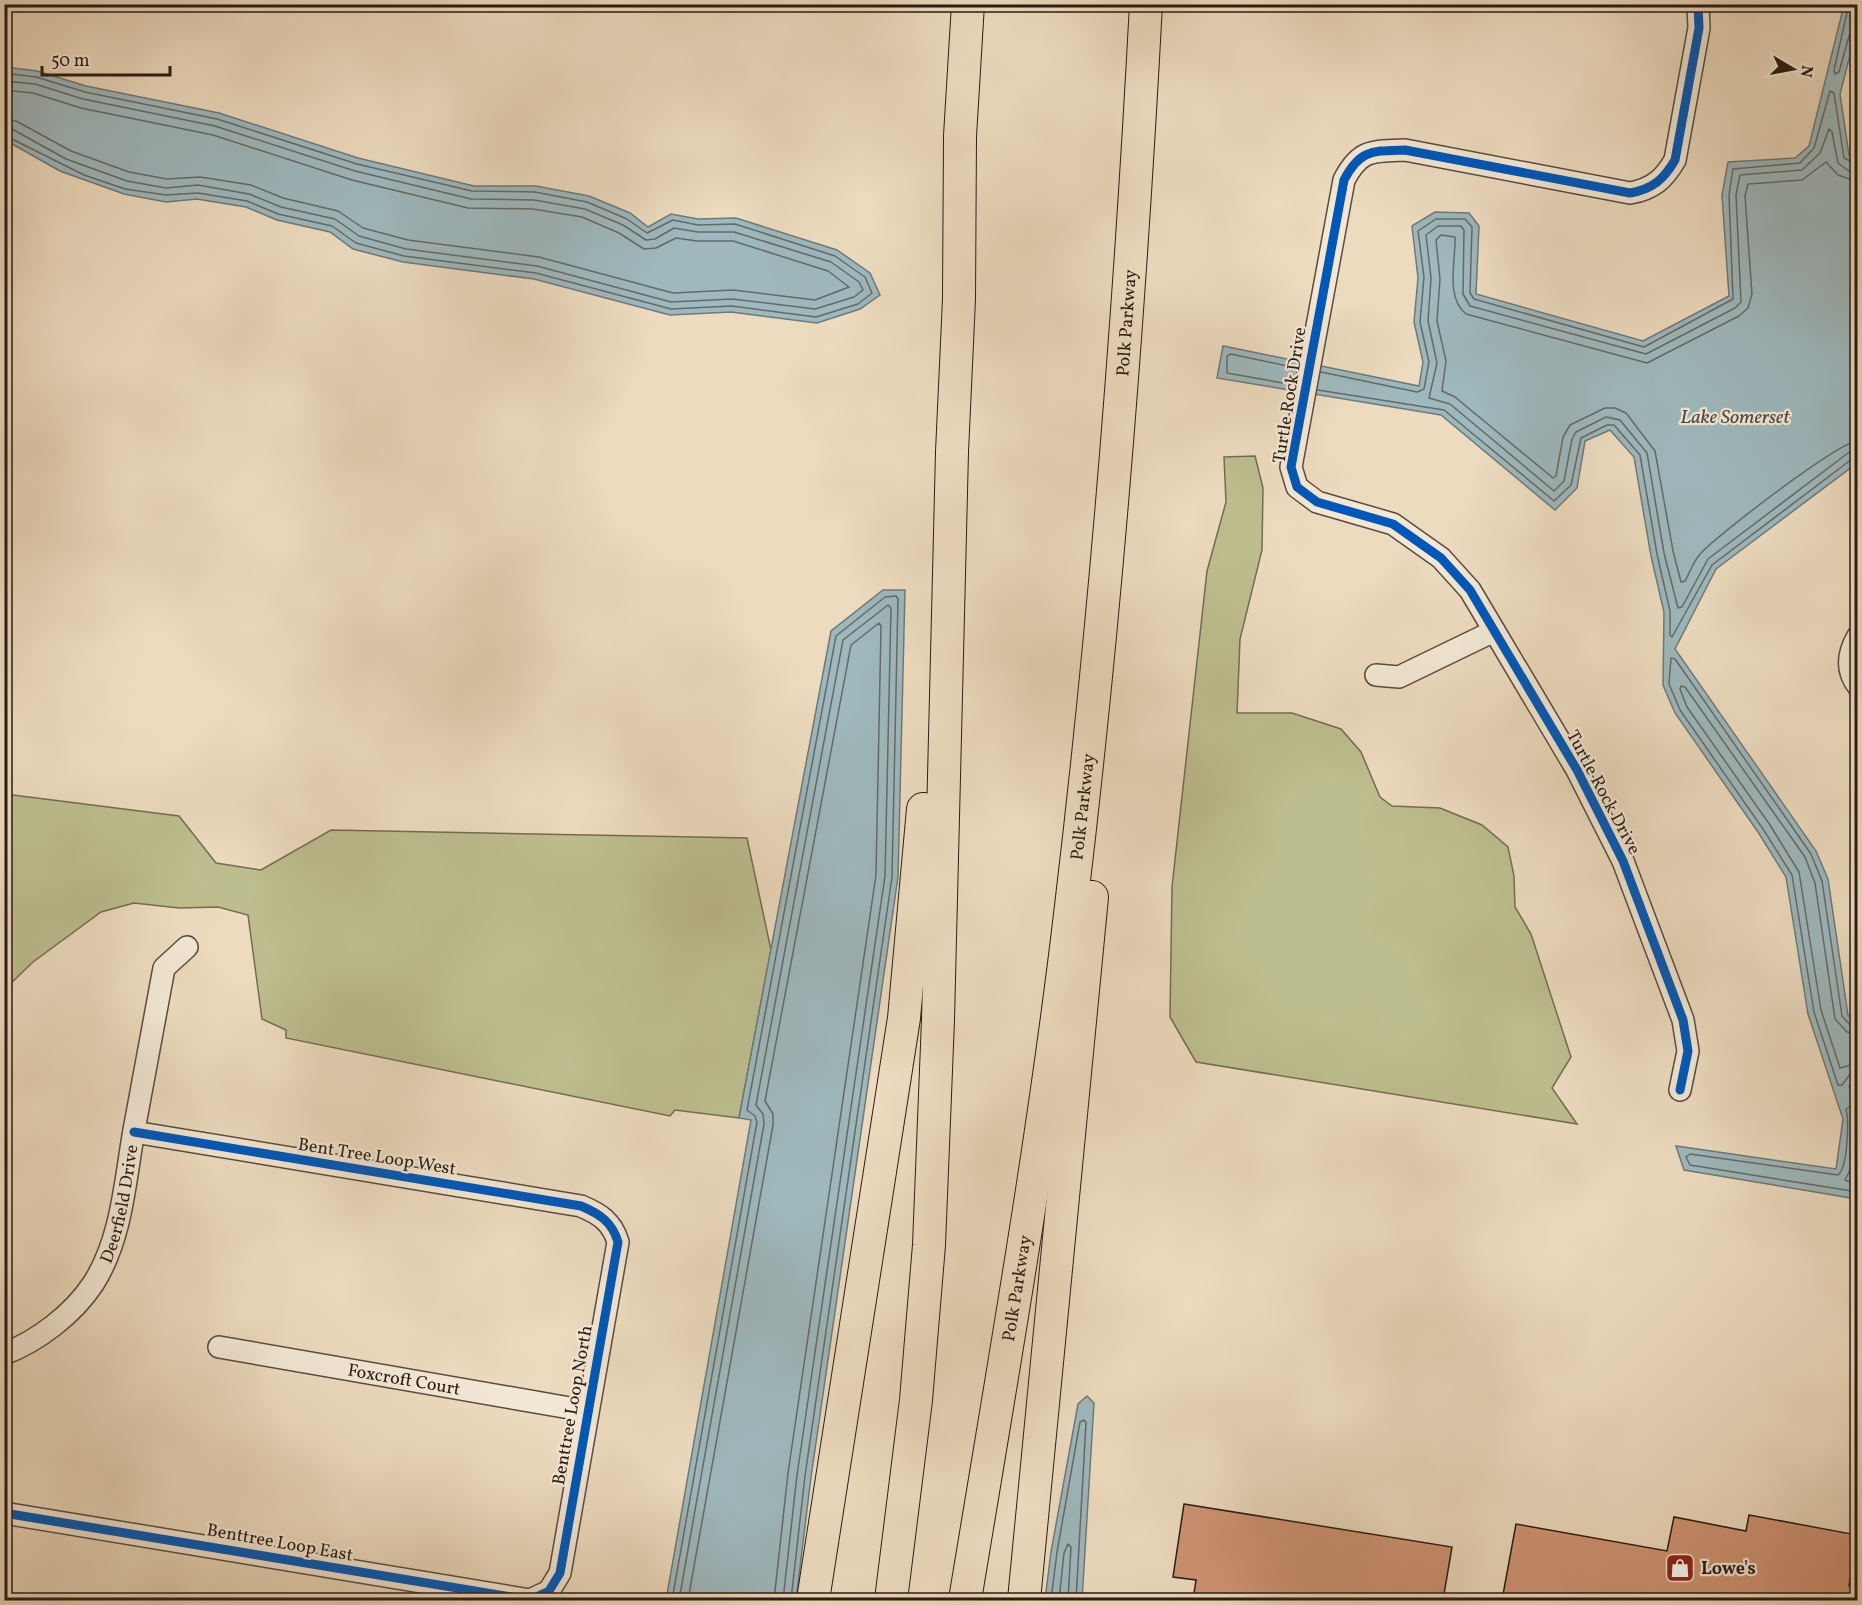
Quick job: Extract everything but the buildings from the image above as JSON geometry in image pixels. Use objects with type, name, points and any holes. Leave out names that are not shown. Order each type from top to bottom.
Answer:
[{"type":"highway","points":[[891,1600],[916,1400],[929,1245],[938,1020],[952,452],[959,299],[960,136],[968,4]]},
{"type":"highway","name":"Polk Parkway","points":[[965,1600],[1049,1078],[1094,697],[1118,444],[1146,4]]},
{"type":"highway","points":[[1024,1600],[1085,981],[1121,553],[1118,444]]},
{"type":"highway","points":[[813,1600],[904,1018],[918,873],[941,517],[952,452]]},
{"type":"street","name":"Turtle Rock Drive","points":[[1680,1090],[1688,1051],[1683,1020],[1623,861],[1577,770],[1470,590],[1440,558],[1393,524],[1317,502],[1297,487],[1291,467],[1344,180],[1353,162],[1375,151],[1406,150],[1630,193],[1644,191],[1664,178],[1676,160],[1699,28],[1698,4]]},
{"type":"street","points":[[1376,675],[1399,677],[1494,631]]},
{"type":"street","points":[[1857,636],[1851,647],[1848,666],[1857,686]]},
{"type":"street","name":"Deerfield Drive","points":[[4,1354],[36,1338],[64,1316],[92,1286],[106,1260],[120,1212],[164,968],[187,948]]},
{"type":"street","name":"Bent Tree Loop West","points":[[134,1132],[580,1206],[598,1213],[609,1223]]},
{"type":"street","name":"Benttree Loop North","points":[[549,1591],[560,1573],[618,1242],[609,1223]]},
{"type":"street","name":"Foxcroft Court","points":[[219,1347],[587,1411]]},
{"type":"street","name":"Benttree Loop East","points":[[4,1513],[512,1598],[530,1600],[549,1591]]},
{"type":"green space","points":[[1255,456],[1263,488],[1262,550],[1240,639],[1237,713],[1292,713],[1341,729],[1361,752],[1380,797],[1392,806],[1440,808],[1482,825],[1508,847],[1514,876],[1515,907],[1531,934],[1571,1057],[1552,1088],[1577,1124],[1196,1062],[1170,1017],[1172,887],[1207,571],[1226,502],[1224,457]]},
{"type":"green space","points":[[5,794],[179,816],[216,863],[261,870],[331,830],[747,838],[771,950],[739,1118],[675,1110],[670,1116],[286,1038],[286,1030],[262,1019],[248,915],[218,907],[179,908],[134,903],[101,912],[33,962],[5,989]]},
{"type":"water","name":"Lake Somerset","points":[[1844,5],[1857,5],[1857,28],[1840,94],[1849,155],[1858,160],[1857,463],[1716,569],[1675,649],[1816,851],[1828,879],[1848,1015],[1857,1023],[1857,1074],[1849,1086],[1857,1110],[1857,1199],[1684,1170],[1676,1146],[1836,1169],[1843,1119],[1808,1014],[1786,877],[1758,832],[1675,713],[1663,685],[1664,612],[1651,556],[1634,457],[1610,430],[1585,441],[1577,488],[1555,510],[1441,415],[1217,378],[1223,346],[1419,386],[1423,362],[1414,322],[1418,278],[1412,226],[1435,212],[1469,213],[1479,226],[1476,294],[1643,341],[1729,296],[1722,195],[1728,162],[1795,158],[1809,146]]},
{"type":"water","points":[[5,67],[37,71],[86,86],[219,113],[358,158],[474,186],[536,186],[589,196],[630,213],[648,227],[671,214],[698,219],[736,218],[837,250],[870,273],[880,295],[860,309],[817,323],[731,312],[670,315],[534,279],[403,262],[353,249],[330,232],[277,220],[246,207],[197,199],[166,202],[124,194],[60,171],[5,140]]},
{"type":"water","points":[[883,590],[905,590],[898,877],[811,1477],[796,1600],[666,1600],[751,1120],[739,1118],[831,631]]},
{"type":"water","points":[[1087,1396],[1094,1403],[1082,1600],[1045,1600],[1051,1552],[1078,1404]]},
{"type":"cycle path","points":[[1680,1090],[1688,1051],[1683,1020],[1623,861],[1577,770],[1470,590],[1441,558],[1393,524],[1317,502],[1297,487],[1291,467],[1344,180],[1356,162],[1376,152],[1405,150],[1630,193],[1645,189],[1662,178],[1675,160],[1699,28],[1698,4]]},
{"type":"cycle path","points":[[4,1513],[530,1600],[549,1591],[560,1573],[618,1242],[609,1224],[594,1212],[581,1206],[134,1132]]},
{"type":"place","name":"Lowe's","points":[[1680,1568]]}]
